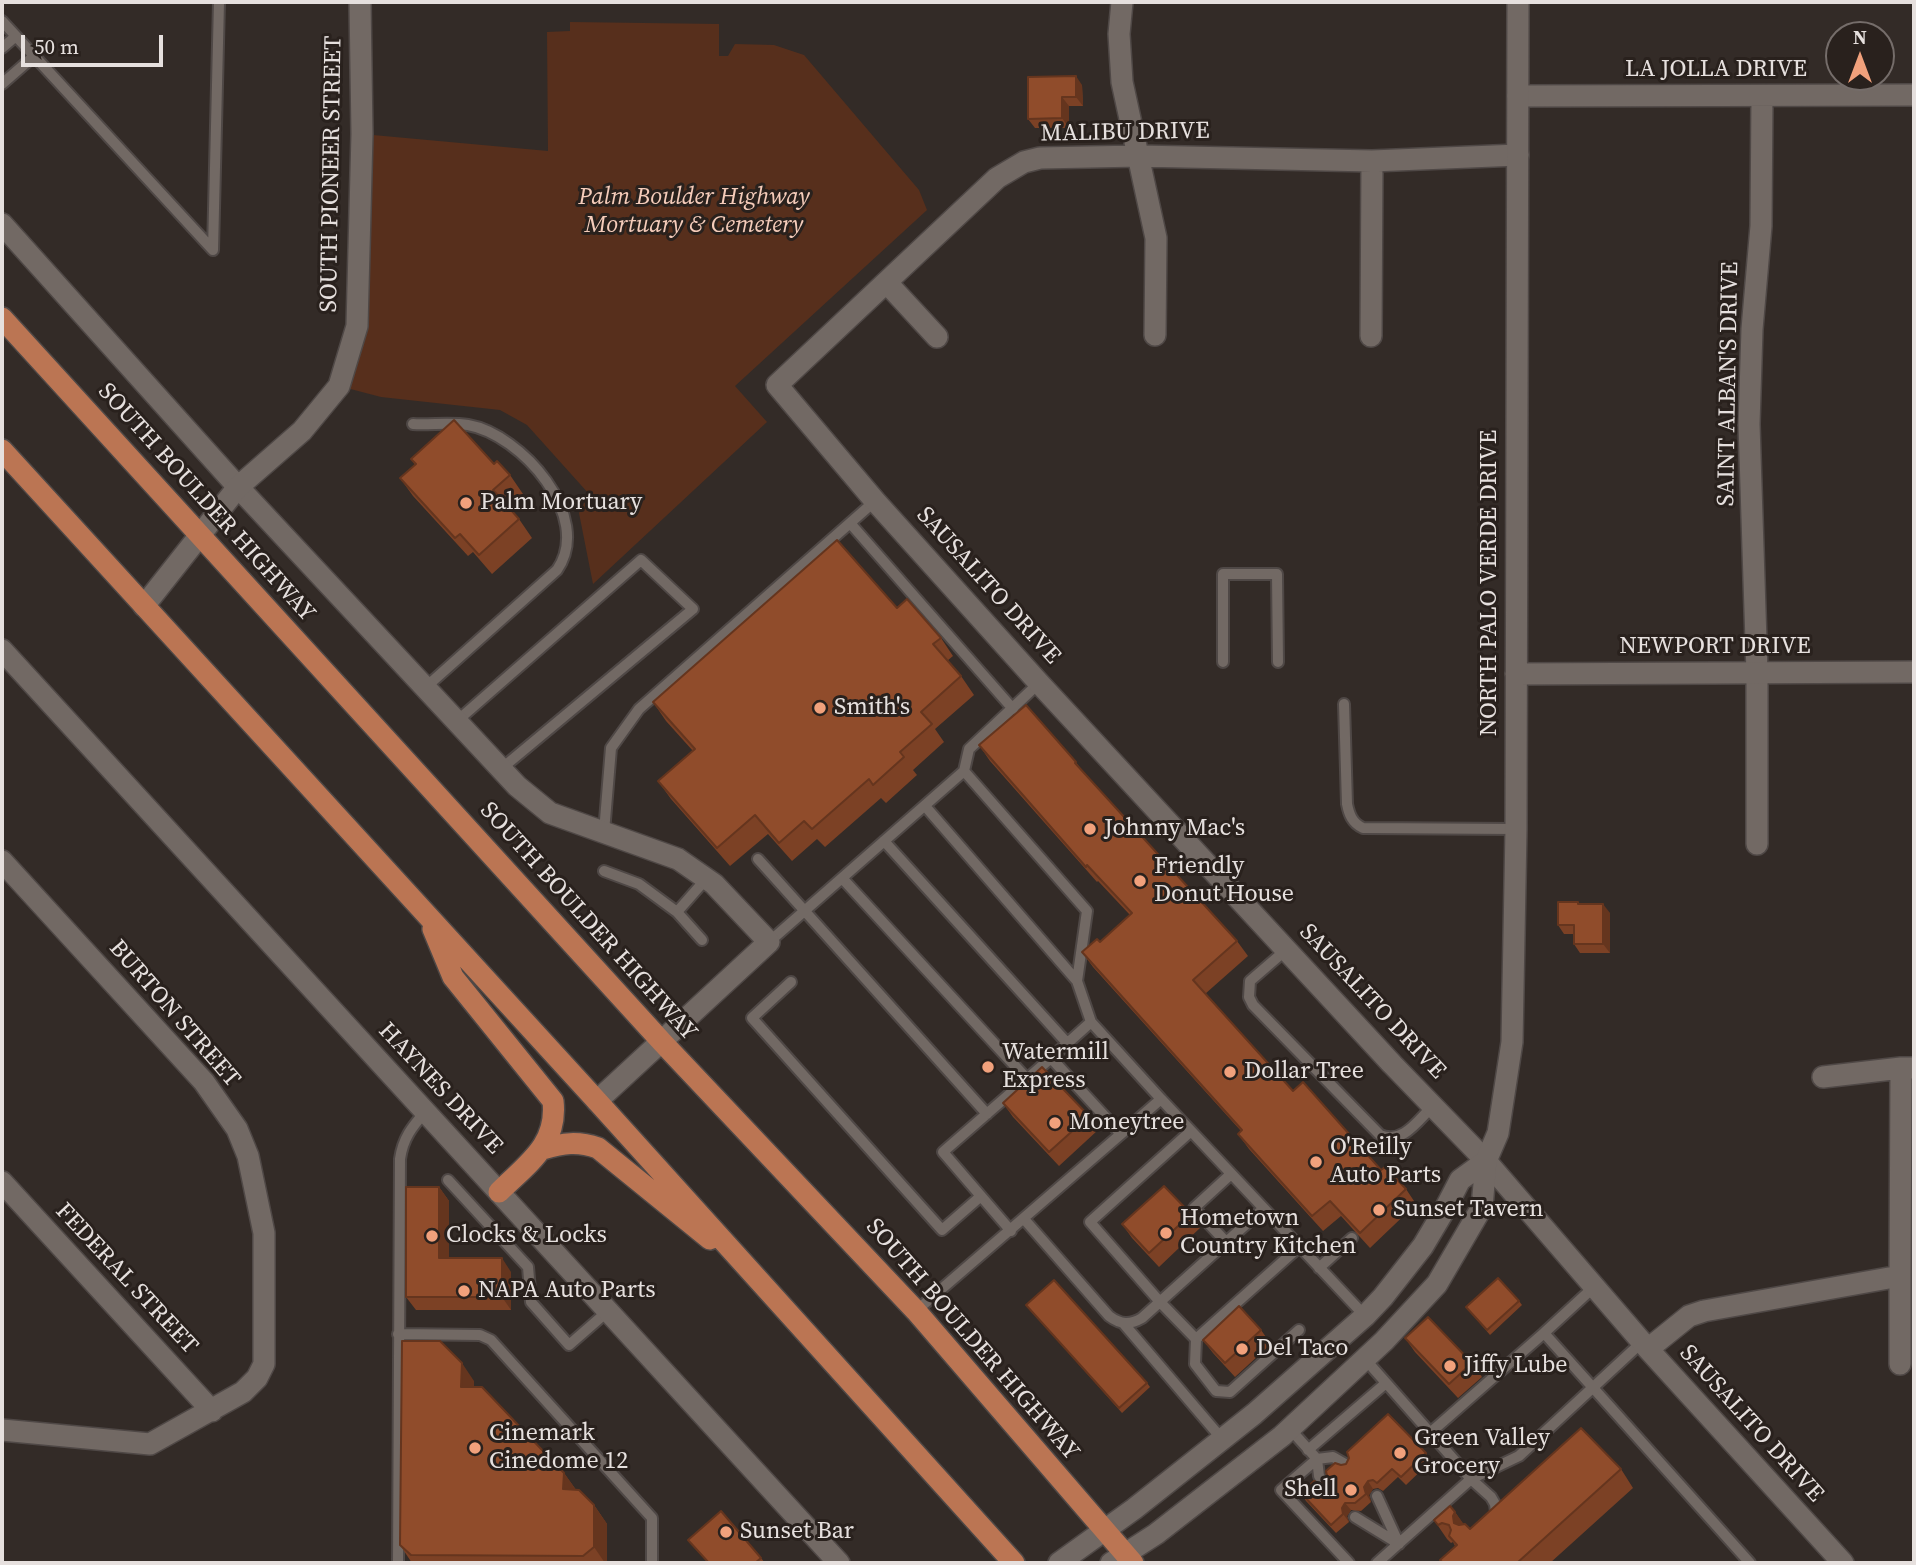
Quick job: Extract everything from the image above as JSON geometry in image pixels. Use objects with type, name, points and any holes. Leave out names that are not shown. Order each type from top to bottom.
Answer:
[{"type":"main road","name":"SOUTH BOULDER HIGHWAY","points":[[2,318],[662,1042],[916,1311],[1104,1531],[1123,1560]]},
{"type":"main road","points":[[2,450],[597,1101],[1014,1563]]},
{"type":"main road","points":[[426,914],[453,977],[554,1101],[555,1117],[543,1149],[499,1192]]},
{"type":"main road","points":[[543,1149],[582,1143],[598,1148],[687,1223],[747,1267]]},
{"type":"street","name":"SOUTH PIONEER STREET","points":[[145,606],[238,487],[302,431],[339,386],[357,326],[362,134],[359,2]]},
{"type":"street","points":[[1122,2],[1119,34],[1122,82],[1156,238],[1156,335]]},
{"type":"street","name":"NORTH PALO VERDE DRIVE","points":[[1486,1161],[1498,1133],[1512,1042],[1516,830],[1518,2]]},
{"type":"street","name":"LA JOLLA DRIVE","points":[[1518,96],[1914,95]]},
{"type":"street","name":"SAINT ALBAN'S DRIVE","points":[[1757,844],[1756,673],[1749,424],[1752,329],[1761,226],[1762,96]]},
{"type":"street","name":"MALIBU DRIVE","points":[[776,385],[997,178],[1024,162],[1040,158],[1139,156],[1372,160],[1518,155]]},
{"type":"street","points":[[1371,336],[1372,160]]},
{"type":"street","points":[[2,224],[238,487],[517,786],[550,813],[678,859],[706,879],[769,942],[597,1101]]},
{"type":"street","points":[[887,283],[937,337]]},
{"type":"street","name":"SAUSALITO DRIVE","points":[[776,385],[1039,683],[1486,1161],[1645,1346],[1843,1563]]},
{"type":"street","name":"HAYNES DRIVE","points":[[2,650],[838,1563]]},
{"type":"street","name":"NEWPORT DRIVE","points":[[1516,674],[1914,672]]},
{"type":"street","name":"BURTON STREET","points":[[2,861],[204,1082],[237,1129],[248,1156],[264,1233],[264,1364],[257,1378],[243,1392],[150,1444],[2,1430]]},
{"type":"street","points":[[1823,1077],[1908,1068],[1900,1276],[1900,1363]]},
{"type":"street","points":[[1059,1563],[1254,1414],[1365,1315],[1383,1297],[1423,1246],[1460,1180],[1486,1161]]},
{"type":"street","points":[[1123,1560],[1290,1429],[1384,1341],[1437,1284],[1482,1207],[1486,1161]]},
{"type":"street","name":"FEDERAL STREET","points":[[2,1182],[212,1410]]},
{"type":"street","points":[[1645,1346],[1689,1316],[1704,1311],[1900,1276]]},
{"type":"street","points":[[1365,1315],[1384,1341]]},
{"type":"lane","points":[[2,20],[213,250],[219,2]]},
{"type":"lane","points":[[2,48],[16,36]]},
{"type":"lane","points":[[2,84],[34,56]]},
{"type":"lane","points":[[414,424],[469,425],[494,435],[540,473],[561,504],[568,535],[568,550],[556,570],[426,687]]},
{"type":"lane","points":[[604,832],[611,748],[639,709],[876,501]]},
{"type":"lane","points":[[850,523],[1013,709]]},
{"type":"lane","points":[[457,720],[641,561],[694,609],[501,769]]},
{"type":"lane","points":[[1223,662],[1223,574],[1276,574],[1278,662]]},
{"type":"lane","points":[[769,942],[964,771],[969,749],[1039,683]]},
{"type":"lane","points":[[1344,704],[1347,804],[1356,825],[1363,828],[1516,830]]},
{"type":"lane","points":[[964,771],[1087,911],[1077,981]]},
{"type":"lane","points":[[925,806],[1077,981],[1091,1022],[1365,1315]]},
{"type":"lane","points":[[884,841],[1068,1044]]},
{"type":"lane","points":[[758,859],[986,1114]]},
{"type":"lane","points":[[604,871],[639,884],[677,912],[702,940]]},
{"type":"lane","points":[[842,878],[1027,1079]]},
{"type":"lane","points":[[677,912],[706,879]]},
{"type":"lane","points":[[1287,949],[1250,981],[1249,997],[1253,1005],[1380,1135],[1387,1138],[1401,1137],[1433,1106]]},
{"type":"lane","points":[[791,982],[752,1018],[942,1230],[981,1196]]},
{"type":"lane","points":[[1011,1231],[943,1152],[1091,1022]]},
{"type":"lane","points":[[1051,1058],[1121,1134]]},
{"type":"lane","points":[[916,1311],[1161,1099]]},
{"type":"lane","points":[[398,1563],[400,1159],[409,1131],[425,1112]]},
{"type":"lane","points":[[1191,1131],[1090,1222],[1196,1339]]},
{"type":"lane","points":[[1226,1242],[1194,1208],[1231,1174]]},
{"type":"lane","points":[[448,1180],[528,1267],[531,1302],[569,1345],[608,1311]]},
{"type":"lane","points":[[1124,1324],[1134,1323],[1142,1318],[1263,1209]]},
{"type":"lane","points":[[1024,1219],[1109,1316],[1124,1324],[1222,1439]]},
{"type":"lane","points":[[1319,1268],[1352,1238]]},
{"type":"lane","points":[[1298,1330],[1230,1392],[1216,1391],[1195,1363],[1196,1339],[1299,1247]]},
{"type":"lane","points":[[1430,1433],[1595,1286]]},
{"type":"lane","points":[[1544,1333],[1750,1563]]},
{"type":"lane","points":[[398,1334],[480,1335],[491,1340],[652,1518],[652,1563]]},
{"type":"lane","points":[[1377,1563],[1471,1479],[1519,1456],[1645,1346]]},
{"type":"lane","points":[[1365,1359],[1496,1504],[1496,1513],[1483,1527]]},
{"type":"lane","points":[[1308,1450],[1386,1383]]},
{"type":"lane","points":[[1290,1429],[1317,1460],[1319,1476],[1325,1484]]},
{"type":"lane","points":[[1347,1465],[1333,1457],[1317,1460],[1281,1490],[1349,1563]]},
{"type":"lane","points":[[1377,1496],[1399,1544]]},
{"type":"lane","points":[[1355,1517],[1399,1544]]},
{"type":"green space","name":"Palm Boulder Highway Mortuary & Cemetery","points":[[570,22],[719,24],[719,56],[728,56],[735,44],[774,45],[804,55],[919,190],[927,210],[735,386],[767,422],[593,584],[579,513],[589,494],[527,425],[500,410],[381,397],[339,386],[357,326],[362,134],[548,151],[547,32],[570,31]]},
{"type":"building","points":[[1076,76],[1076,97],[1062,97],[1062,118],[1028,119],[1028,77]]},
{"type":"building","name":"Palm Mortuary","points":[[454,420],[494,464],[497,461],[510,475],[493,490],[519,519],[479,555],[460,534],[455,538],[400,478],[416,464],[411,459]]},
{"type":"building","name":"Smith's","points":[[837,540],[897,608],[907,599],[941,638],[933,644],[961,676],[921,712],[932,724],[900,752],[904,757],[873,785],[869,779],[812,829],[804,821],[779,843],[755,815],[717,848],[658,781],[695,749],[653,702]]},
{"type":"building","points":[[1026,705],[1075,763],[1237,941],[1193,980],[1293,1091],[1303,1082],[1381,1170],[1385,1167],[1406,1189],[1360,1233],[1330,1201],[1312,1216],[1238,1134],[1242,1130],[1082,952],[1097,939],[1100,942],[1132,913],[1087,865],[1086,867],[979,745]]},
{"type":"building","points":[[1558,902],[1603,904],[1603,944],[1574,944],[1574,925],[1558,925]]},
{"type":"building","name":"Moneytree","points":[[1042,1067],[1089,1116],[1049,1152],[1003,1103]]},
{"type":"building","points":[[1164,1186],[1191,1214],[1149,1253],[1122,1224]]},
{"type":"building","points":[[406,1187],[439,1187],[439,1258],[502,1258],[502,1297],[406,1297]]},
{"type":"building","points":[[1498,1278],[1519,1301],[1487,1330],[1466,1307]]},
{"type":"building","points":[[1054,1280],[1147,1383],[1119,1408],[1026,1305]]},
{"type":"building","points":[[1239,1306],[1261,1330],[1225,1363],[1203,1340]]},
{"type":"building","name":"Jiffy Lube","points":[[1428,1317],[1472,1363],[1449,1384],[1405,1338]]},
{"type":"building","name":"Cinemark Cinedome 12","points":[[402,1341],[440,1341],[462,1363],[461,1387],[482,1387],[564,1473],[563,1489],[579,1490],[594,1505],[594,1547],[583,1556],[411,1555],[400,1545]]},
{"type":"building","points":[[1388,1414],[1426,1453],[1401,1477],[1392,1469],[1377,1483],[1368,1481],[1364,1487],[1366,1494],[1355,1503],[1345,1503],[1343,1514],[1331,1525],[1301,1493],[1314,1481],[1320,1484],[1325,1482],[1326,1471],[1335,1463],[1346,1464],[1349,1458],[1347,1452]]},
{"type":"building","points":[[1581,1428],[1621,1469],[1517,1563],[1443,1563],[1440,1560],[1457,1545],[1449,1536],[1449,1525],[1438,1525],[1434,1520],[1450,1506],[1455,1512],[1454,1523],[1465,1524],[1470,1529]]},
{"type":"building","points":[[721,1511],[761,1558],[755,1563],[709,1563],[688,1540]]},
{"type":"place","name":"Palm Mortuary","points":[[466,503]]},
{"type":"place","name":"Smith's","points":[[820,708]]},
{"type":"place","name":"Johnny Mac's","points":[[1090,829]]},
{"type":"place","name":"Friendly Donut House","points":[[1140,881]]},
{"type":"place","name":"Watermill Express","points":[[988,1067]]},
{"type":"place","name":"Dollar Tree","points":[[1230,1072]]},
{"type":"place","name":"Moneytree","points":[[1055,1123]]},
{"type":"place","name":"O'Reilly Auto Parts","points":[[1316,1162]]},
{"type":"place","name":"Sunset Tavern","points":[[1379,1210]]},
{"type":"place","name":"Hometown Country Kitchen","points":[[1166,1233]]},
{"type":"place","name":"Clocks & Locks","points":[[432,1236]]},
{"type":"place","name":"NAPA Auto Parts","points":[[464,1291]]},
{"type":"place","name":"Del Taco","points":[[1242,1349]]},
{"type":"place","name":"Jiffy Lube","points":[[1450,1366]]},
{"type":"place","name":"Cinemark Cinedome 12","points":[[475,1448]]},
{"type":"place","name":"Green Valley Grocery","points":[[1400,1453]]},
{"type":"place","name":"Shell","points":[[1351,1490]]},
{"type":"place","name":"Sunset Bar","points":[[726,1532]]}]
